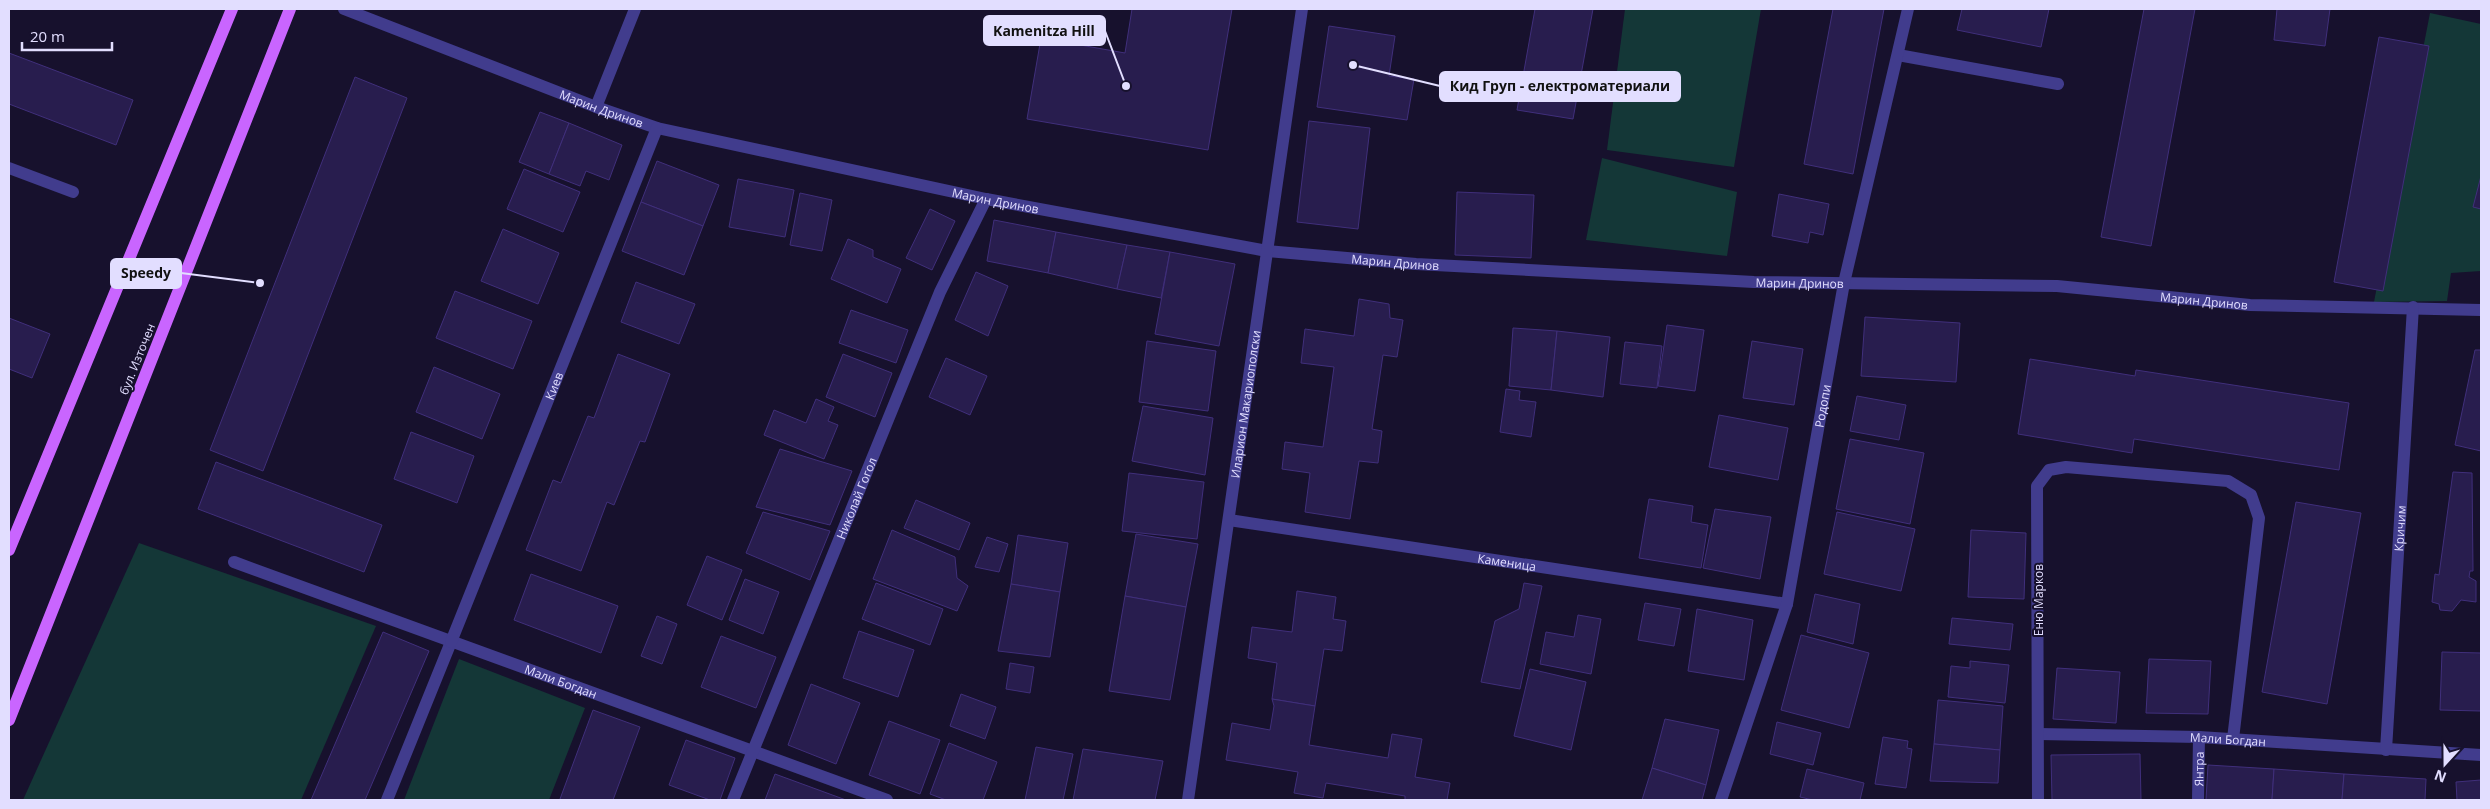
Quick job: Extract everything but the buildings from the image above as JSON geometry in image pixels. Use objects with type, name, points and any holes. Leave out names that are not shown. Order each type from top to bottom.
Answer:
[{"type":"main road","points":[[9,550],[232,9]]},
{"type":"main road","name":"бул. Източен","points":[[9,720],[290,9]]},
{"type":"street","name":"Марин Дринов","points":[[344,9],[596,107],[657,128],[986,199],[1267,251],[1416,264],[1754,282],[2057,286],[2250,305],[2413,307],[2481,310]]},
{"type":"street","points":[[596,107],[635,9]]},
{"type":"street","name":"Иларион Макариополски","points":[[1188,800],[1302,9]]},
{"type":"street","name":"Родопи","points":[[1721,800],[1787,604],[1844,283],[1908,9]]},
{"type":"street","points":[[1898,55],[2058,84]]},
{"type":"street","name":"Киев","points":[[387,800],[657,128]]},
{"type":"street","points":[[9,168],[73,192]]},
{"type":"street","name":"Николай Гогол","points":[[733,800],[940,292],[986,199]]},
{"type":"street","name":"Кричим","points":[[2386,750],[2413,307]]},
{"type":"street","name":"Еню Марков","points":[[2039,734],[2037,486],[2049,470],[2066,467],[2228,481],[2251,495],[2259,518],[2233,739]]},
{"type":"street","name":"Каменица","points":[[1229,520],[1787,604]]},
{"type":"street","name":"Мали Богдан","points":[[234,562],[887,800]]},
{"type":"street","points":[[2038,800],[2039,734]]},
{"type":"street","name":"Мали Богдан","points":[[2039,734],[2198,737],[2481,756]]},
{"type":"street","name":"Янтра","points":[[2198,737],[2198,800]]},
{"type":"green space","points":[[1625,9],[1761,9],[1734,167],[1607,150]]},
{"type":"green space","points":[[2430,13],[2481,24],[2481,271],[2451,273],[2447,301],[2374,302]]},
{"type":"green space","points":[[1602,158],[1737,192],[1727,256],[1586,240]]},
{"type":"green space","points":[[139,543],[376,626],[301,800],[23,800]]},
{"type":"green space","points":[[459,659],[585,708],[549,800],[404,800]]},
{"type":"place","name":"Кид Груп - електроматериали","points":[[1353,65]]},
{"type":"place","name":"Kamenitza Hill","points":[[1126,86]]},
{"type":"place","name":"Speedy","points":[[260,283]]}]
